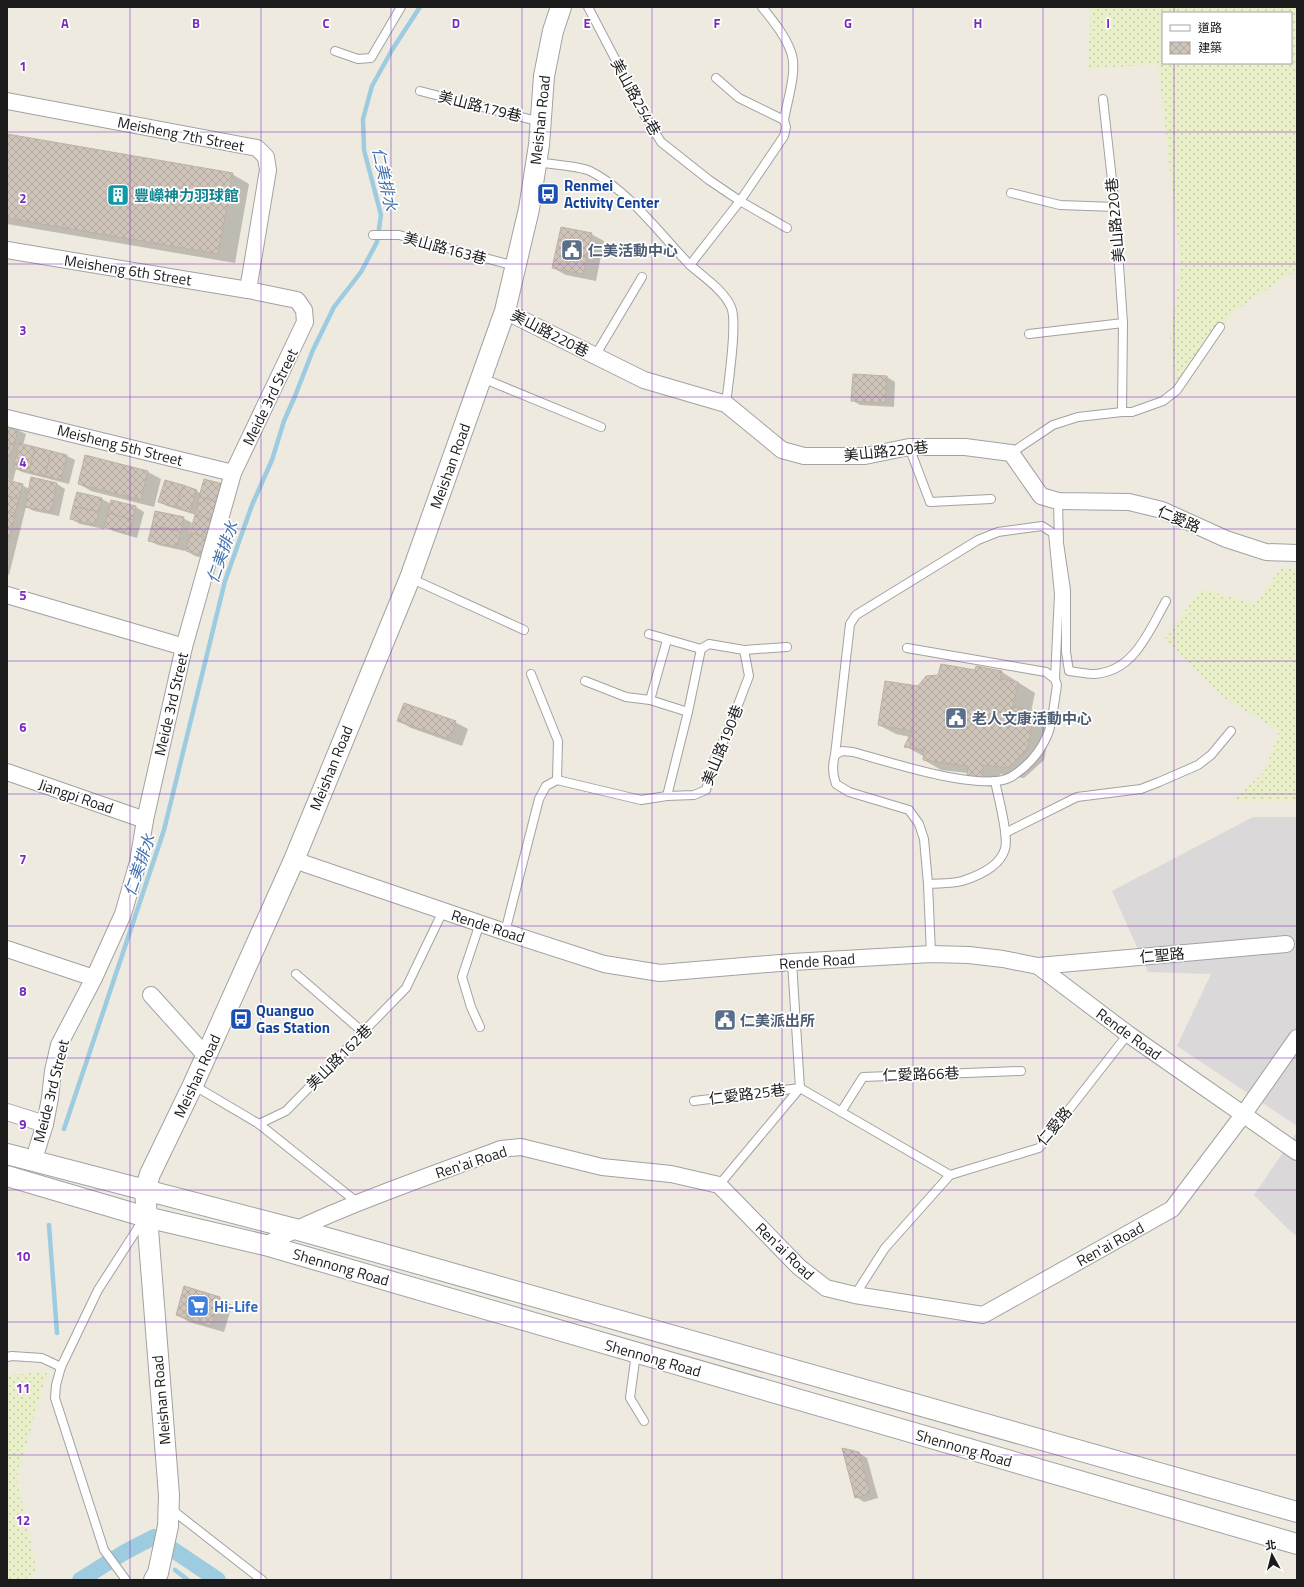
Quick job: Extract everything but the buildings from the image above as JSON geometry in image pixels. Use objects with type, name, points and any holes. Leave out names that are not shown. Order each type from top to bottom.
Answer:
[{"type":"street","name":"Meishan Road","points":[[156,1578],[168,1517],[169,1495],[145,1191],[150,1174],[193,1085],[294,860],[410,578],[505,311],[529,209],[535,162],[539,145],[544,76],[555,18]]},
{"type":"street","name":"Meisheng 7th Street","points":[[7,101],[257,148],[266,157],[268,170],[248,290]]},
{"type":"street","name":"Meisheng 6th Street","points":[[7,250],[248,290]]},
{"type":"street","name":"Meide 3rd Street","points":[[33,1162],[45,1124],[53,1071],[60,1045],[94,978],[123,914],[138,862],[145,820],[184,647],[233,473],[305,322],[304,310],[297,300],[248,290]]},
{"type":"street","name":"美山路220巷","points":[[505,311],[644,380],[726,404],[782,450],[804,456],[865,456],[909,447],[965,447],[1011,453]]},
{"type":"street","name":"Meisheng 5th Street","points":[[7,418],[233,473]]},
{"type":"street","points":[[1011,453],[1041,496],[1058,501]]},
{"type":"street","name":"仁愛路","points":[[1058,501],[1129,502],[1162,510],[1226,539],[1266,552],[1297,553]]},
{"type":"street","points":[[7,595],[184,647]]},
{"type":"street","name":"Jiangpi Road","points":[[7,772],[145,820]]},
{"type":"street","name":"Rende Road","points":[[294,860],[604,964],[660,973],[792,962],[931,954],[970,955],[1003,959],[1038,966],[1128,1034],[1297,1152]]},
{"type":"street","name":"仁聖路","points":[[1038,966],[1291,944]]},
{"type":"street","points":[[7,949],[94,978]]},
{"type":"street","points":[[151,995],[206,1056]]},
{"type":"street","name":"Ren'ai Road","points":[[265,1245],[295,1230],[358,1203],[501,1149],[521,1147],[602,1167],[671,1174],[719,1184],[799,1267],[826,1288],[855,1295],[983,1315],[1172,1209],[1244,1114],[1297,1038]]},
{"type":"street","points":[[7,1112],[45,1124]]},
{"type":"street","name":"Shennong Road","points":[[7,1154],[295,1230],[1297,1512]]},
{"type":"street","name":"Shennong Road","points":[[7,1176],[146,1217],[265,1245],[1297,1544]]},
{"type":"lane","points":[[335,51],[358,59],[371,58],[401,7]]},
{"type":"lane","name":"美山路254巷","points":[[588,7],[645,116],[661,142],[709,180],[740,201],[787,228]]},
{"type":"lane","points":[[690,265],[740,201],[784,136],[786,127],[784,120],[794,68],[792,53],[785,38],[762,7]]},
{"type":"lane","points":[[716,78],[739,98],[784,120]]},
{"type":"lane","name":"美山路179巷","points":[[420,91],[541,122]]},
{"type":"lane","name":"美山路220巷","points":[[1103,99],[1115,207],[1123,323],[1122,412]]},
{"type":"lane","points":[[535,162],[588,170],[607,181],[624,195],[690,265],[720,292],[732,308],[734,325],[726,404]]},
{"type":"lane","points":[[1011,193],[1060,205],[1115,207]]},
{"type":"lane","name":"美山路163巷","points":[[373,235],[399,235],[516,266]]},
{"type":"lane","name":"美山路220巷","points":[[595,356],[642,277]]},
{"type":"lane","points":[[1028,334],[1123,323]]},
{"type":"lane","points":[[1011,453],[1053,425],[1078,417],[1132,412],[1163,401],[1177,390],[1220,327]]},
{"type":"lane","points":[[481,377],[601,427]]},
{"type":"lane","points":[[909,447],[930,502],[991,499]]},
{"type":"lane","points":[[1058,501],[1059,543],[1066,590],[1066,652],[1069,671],[1094,674],[1113,669],[1127,662],[1141,646],[1166,601]]},
{"type":"lane","points":[[835,755],[842,751],[853,752],[951,778],[995,782],[1010,777],[1034,758],[1048,735],[1057,685],[1055,679],[1058,594],[1053,532],[1042,526],[998,532],[978,540],[856,615],[850,624],[832,774],[836,784],[849,792],[909,810],[919,824],[924,840],[928,884],[931,954]]},
{"type":"lane","points":[[410,578],[524,630]]},
{"type":"lane","points":[[649,634],[701,649]]},
{"type":"lane","points":[[650,700],[667,640]]},
{"type":"lane","points":[[667,796],[688,712],[701,649],[708,644],[744,650],[787,647]]},
{"type":"lane","points":[[908,648],[1046,672],[1055,679]]},
{"type":"lane","name":"美山路190巷","points":[[557,780],[641,800],[667,796],[694,795],[706,790],[714,760],[728,731],[749,676],[744,650]]},
{"type":"lane","points":[[505,932],[538,799],[546,786],[557,780],[558,741],[531,674]]},
{"type":"lane","points":[[585,681],[626,697],[650,700],[688,712]]},
{"type":"lane","points":[[1004,833],[1077,796],[1141,789],[1198,765],[1211,755],[1231,731]]},
{"type":"lane","points":[[928,884],[962,881],[987,870],[1000,860],[1006,848],[995,782]]},
{"type":"lane","name":"美山路162巷","points":[[259,1124],[286,1111],[364,1033],[406,988],[443,911]]},
{"type":"lane","points":[[480,923],[462,977],[471,1007],[480,1027]]},
{"type":"lane","points":[[719,1184],[800,1088],[792,962]]},
{"type":"lane","points":[[296,974],[364,1033]]},
{"type":"lane","name":"仁愛路","points":[[950,1175],[1039,1148],[1128,1034]]},
{"type":"lane","name":"仁愛路66巷","points":[[841,1112],[863,1077],[1020,1071]]},
{"type":"lane","points":[[193,1085],[259,1124],[358,1203]]},
{"type":"lane","points":[[800,1088],[950,1175],[885,1248],[855,1295]]},
{"type":"lane","name":"仁愛路25巷","points":[[694,1101],[800,1088]]},
{"type":"lane","points":[[124,1578],[104,1550],[55,1398],[56,1386],[62,1367],[98,1290],[146,1217]]},
{"type":"lane","points":[[636,1353],[630,1398],[644,1421]]},
{"type":"lane","points":[[7,1357],[42,1358],[62,1367]]},
{"type":"lane","points":[[168,1517],[262,1580]]},
{"type":"shaded area","points":[[1253,817],[1297,817],[1297,1126],[1177,1046],[1211,974],[1148,972],[1112,891]]},
{"type":"shaded area","points":[[1297,1132],[1297,1236],[1290,1231],[1254,1195]]},
{"type":"green space","points":[[1091,7],[1297,7],[1297,267],[1293,272],[1233,312],[1176,386],[1170,337],[1181,267],[1158,64],[1088,69]]},
{"type":"green space","points":[[1280,569],[1297,569],[1297,801],[1233,801],[1265,771],[1279,731],[1224,698],[1165,639],[1201,589],[1255,604]]},
{"type":"green space","points":[[47,1372],[17,1478],[37,1572],[23,1580],[7,1580],[7,1375]]},
{"type":"waterway","name":"仁美排水","points":[[64,1129],[164,830],[225,581],[252,505],[272,460],[284,421],[313,350],[334,307],[361,272],[377,242],[381,215],[364,150],[363,119],[372,86],[392,50],[420,7]]},
{"type":"waterway","name":"仁美排水","points":[[49,1225],[57,1333]]},
{"type":"waterway","name":"仁美排水","points":[[80,1580],[125,1552],[154,1537],[218,1580]]},
{"type":"waterway","name":"仁美排水","points":[[175,1570],[188,1580]]},
{"type":"place","name":"Renmei Activity Center","points":[[548,194]]},
{"type":"place","name":"豐嶸神力羽球館","points":[[118,195]]},
{"type":"place","name":"仁美活動中心","points":[[572,250]]},
{"type":"place","name":"老人文康活動中心","points":[[956,718]]},
{"type":"place","name":"Quanguo Gas Station","points":[[241,1019]]},
{"type":"place","name":"仁美派出所","points":[[725,1020]]},
{"type":"place","name":"Hi-Life","points":[[198,1306]]}]
